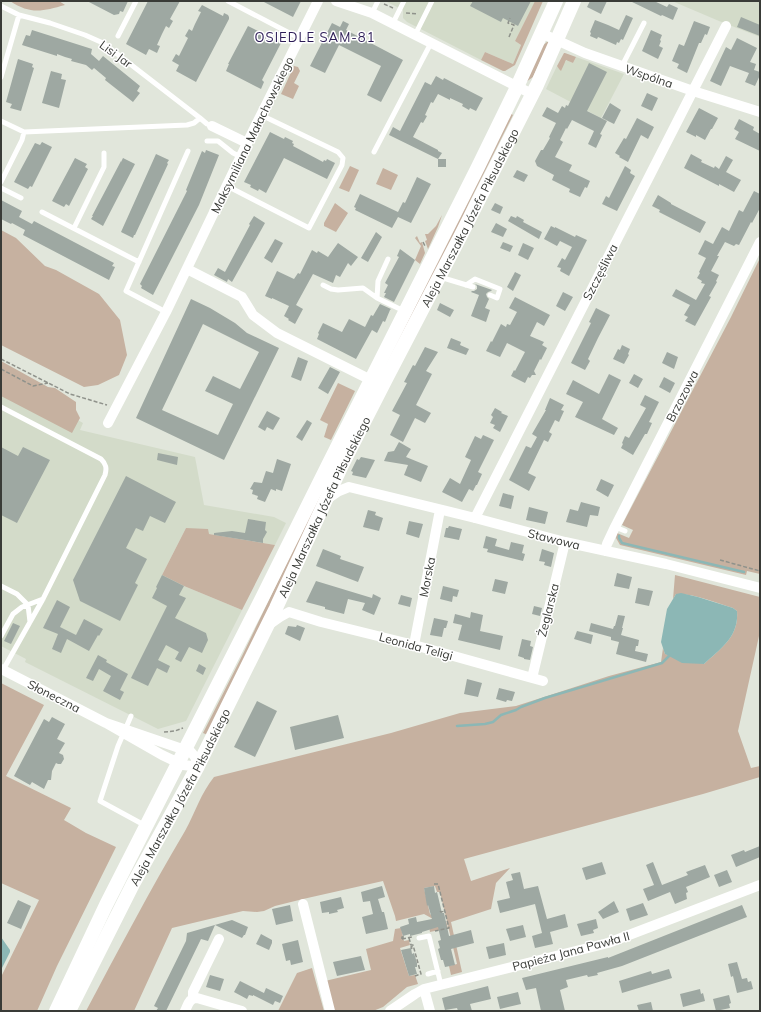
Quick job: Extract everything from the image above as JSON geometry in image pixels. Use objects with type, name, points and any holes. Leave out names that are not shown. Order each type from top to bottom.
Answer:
[{"type":"main road","name":"Aleja Marszałka Józefa Piłsudskiego","points":[[56,1011],[106,905],[147,827],[478,167],[556,1]]},
{"type":"main road","name":"Aleja Marszałka Józefa Piłsudskiego","points":[[69,1011],[131,889],[198,766],[267,626],[342,465],[532,94],[574,1]]},
{"type":"street","name":"Maksymiliana Małachowskiego","points":[[108,423],[166,312],[247,143],[318,1]]},
{"type":"street","points":[[336,1],[372,13],[532,94]]},
{"type":"street","name":"Szczęśliwa","points":[[474,518],[726,26]]},
{"type":"street","name":"Wspólna","points":[[541,33],[585,53],[693,91],[759,109]]},
{"type":"street","name":"Lisi Jar","points":[[212,126],[247,143]]},
{"type":"street","name":"Brzozowa","points":[[605,550],[615,527],[760,242]]},
{"type":"street","points":[[187,269],[242,297],[253,315],[277,333],[371,380]]},
{"type":"street","points":[[325,500],[339,491],[349,487],[345,479],[342,465]]},
{"type":"street","name":"Stawowa","points":[[349,487],[565,542],[666,564],[760,588]]},
{"type":"street","name":"Morska","points":[[414,645],[440,510]]},
{"type":"street","name":"Żeglarska","points":[[532,678],[565,542]]},
{"type":"street","points":[[267,626],[289,612],[286,602],[285,588]]},
{"type":"street","name":"Leonida Teligi","points":[[289,612],[321,622],[414,645],[543,682]]},
{"type":"street","name":"Słoneczna","points":[[2,669],[124,731],[162,755],[182,756],[188,766],[198,766]]},
{"type":"street","name":"Papieża Jana Pawła II","points":[[390,1011],[424,989],[612,942],[760,886]]},
{"type":"street","points":[[303,904],[330,1011]]},
{"type":"street","points":[[195,998],[193,992],[219,939]]},
{"type":"street","points":[[424,989],[430,1011]]},
{"type":"street","points":[[185,1011],[190,1000],[195,998],[242,1011]]},
{"type":"lane","points":[[118,36],[136,1]]},
{"type":"lane","points":[[228,1],[300,38]]},
{"type":"lane","points":[[372,13],[378,1]]},
{"type":"lane","points":[[393,23],[404,1]]},
{"type":"lane","points":[[415,34],[432,1]]},
{"type":"lane","name":"Lisi Jar","points":[[1,6],[19,15],[78,33],[104,43],[207,124],[212,126]]},
{"type":"lane","points":[[1,77],[19,15]]},
{"type":"lane","points":[[622,66],[644,23]]},
{"type":"lane","points":[[374,152],[431,43]]},
{"type":"lane","points":[[227,186],[309,228],[342,165],[343,158],[338,152],[261,115]]},
{"type":"lane","points":[[1,121],[24,132],[187,126],[200,118]]},
{"type":"lane","points":[[1,182],[22,140],[24,132]]},
{"type":"lane","points":[[207,141],[218,141],[232,153],[241,157]]},
{"type":"lane","points":[[166,312],[126,291],[188,151]]},
{"type":"lane","points":[[74,228],[104,167],[104,153]]},
{"type":"lane","points":[[1,188],[21,198]]},
{"type":"lane","points":[[42,212],[139,262]]},
{"type":"lane","points":[[377,298],[378,281],[388,259]]},
{"type":"lane","points":[[439,276],[473,288]]},
{"type":"lane","points":[[466,285],[474,278],[500,289],[497,298],[490,295]]},
{"type":"lane","points":[[323,284],[338,290],[363,288],[377,298],[405,312]]},
{"type":"lane","points":[[1,407],[101,459],[106,468],[105,474],[43,599],[2,669]]},
{"type":"lane","points":[[615,527],[625,532]]},
{"type":"lane","points":[[1,586],[17,594],[28,605],[30,622]]},
{"type":"lane","points":[[2,633],[13,614],[22,607],[43,599]]},
{"type":"lane","points":[[131,716],[118,746],[100,801],[147,827]]},
{"type":"lane","points":[[418,938],[429,936],[441,985]]},
{"type":"lane","points":[[428,974],[438,972]]},
{"type":"path","points":[[509,37],[514,25],[508,23],[510,18]]},
{"type":"path","points":[[1,359],[70,394],[116,408]]},
{"type":"path","points":[[1,369],[33,386],[48,383]]},
{"type":"path","points":[[720,560],[760,571]]},
{"type":"path","points":[[158,733],[175,731],[186,727]]},
{"type":"path","points":[[432,932],[449,928],[445,911],[441,903],[438,884],[434,884],[435,886]]},
{"type":"path","points":[[440,911],[445,911]]},
{"type":"path","points":[[409,938],[411,945],[414,946],[421,974],[415,976]]},
{"type":"path","points":[[412,948],[411,947],[414,946]]},
{"type":"shaded area","points":[[10,1],[59,1],[65,5],[50,9],[31,10]]},
{"type":"shaded area","points":[[385,1],[535,1],[515,41],[521,45],[513,64],[485,52],[481,60],[407,22],[403,18],[403,10]]},
{"type":"shaded area","points":[[535,1],[543,1],[515,65],[503,71],[481,60],[485,52],[513,64],[521,45],[515,41]]},
{"type":"shaded area","points":[[672,1],[760,1],[760,37],[719,21]]},
{"type":"shaded area","points":[[549,42],[533,77],[526,82],[541,47]]},
{"type":"shaded area","points":[[564,53],[576,57],[573,63],[566,60],[561,71],[557,66]]},
{"type":"shaded area","points":[[576,57],[624,74],[601,118],[546,89],[557,66],[559,69],[567,60],[573,63]]},
{"type":"shaded area","points":[[294,66],[298,67],[300,71],[294,83],[299,86],[293,99],[281,94]]},
{"type":"shaded area","points":[[510,113],[513,115],[469,203],[444,259],[208,735],[203,733],[242,656]]},
{"type":"shaded area","points":[[350,166],[359,170],[349,192],[339,188]]},
{"type":"shaded area","points":[[383,168],[398,175],[391,190],[376,184]]},
{"type":"shaded area","points":[[335,203],[348,213],[336,232],[324,226],[324,223]]},
{"type":"shaded area","points":[[442,215],[428,249],[425,241],[427,240],[425,234],[428,234],[436,226]]},
{"type":"shaded area","points":[[1,230],[16,238],[45,266],[56,270],[99,294],[120,320],[127,355],[119,375],[98,385],[84,387],[1,345]]},
{"type":"shaded area","points":[[417,236],[420,243],[422,242],[425,253],[420,264],[415,260],[421,246],[415,238]]},
{"type":"shaded area","points":[[760,258],[760,574],[747,571],[746,575],[620,545],[616,538],[617,533],[629,538],[633,530],[622,525],[731,317]]},
{"type":"shaded area","points":[[1,361],[48,387],[55,388],[76,402],[76,410],[80,418],[72,433],[1,396]]},
{"type":"shaded area","points":[[1,377],[83,423],[80,430],[195,457],[204,505],[274,517],[286,523],[275,545],[209,534],[186,528],[162,575],[184,586],[242,610],[186,721],[158,729],[25,662],[26,659],[1,646]]},
{"type":"shaded area","points":[[338,383],[355,391],[331,440],[324,437],[328,424],[320,420]]},
{"type":"shaded area","points":[[186,528],[208,529],[209,534],[275,545],[242,610],[184,586],[162,575]]},
{"type":"shaded area","points":[[675,575],[760,597],[760,636],[738,731],[751,768],[760,766],[760,777],[464,859],[471,881],[510,868],[496,883],[491,909],[451,922],[462,972],[451,975],[449,966],[457,964],[440,892],[437,892],[435,886],[424,888],[430,914],[441,922],[446,921],[448,928],[430,932],[428,921],[433,919],[424,914],[396,921],[383,881],[275,906],[264,911],[243,911],[172,928],[134,1011],[86,1011],[185,831],[205,790],[214,777],[391,733],[460,713],[516,706],[609,676],[661,662],[663,648],[665,654],[704,664],[728,641],[732,635],[737,620],[737,611],[733,608],[690,595],[676,594],[673,599]]},
{"type":"shaded area","points":[[1,683],[44,705],[6,776],[71,808],[64,820],[86,833],[116,847],[57,966],[37,1011],[1,1011],[1,977],[39,900],[1,883]]},
{"type":"shaded area","points":[[401,928],[404,941],[409,940],[410,945],[400,948],[409,976],[415,975],[418,984],[407,987],[383,1007],[373,1011],[333,1011],[325,981],[371,970],[366,949],[393,941],[395,929]]},
{"type":"shaded area","points":[[312,968],[324,1011],[278,1011],[297,973]]},
{"type":"water","points":[[681,593],[733,608],[737,611],[737,620],[732,635],[728,641],[704,664],[682,663],[665,654],[661,642],[667,609],[676,594]]},
{"type":"water","points":[[1,937],[10,952],[1,970]]},
{"type":"building","points":[[87,1],[128,1],[123,12],[120,11],[119,14],[114,15]]},
{"type":"building","points":[[148,1],[180,1],[170,19],[173,21],[169,28],[166,26],[157,45],[160,46],[157,53],[149,49],[146,55],[126,44]]},
{"type":"building","points":[[262,1],[301,1],[293,17]]},
{"type":"building","points":[[473,1],[531,1],[518,26],[503,18],[501,22],[470,6]]},
{"type":"building","points":[[590,1],[607,1],[601,14],[587,7]]},
{"type":"building","points":[[630,1],[654,1],[667,7],[669,4],[678,8],[673,20]]},
{"type":"building","points":[[202,5],[223,16],[224,13],[228,15],[229,19],[196,82],[176,71],[179,65],[172,61],[176,54],[179,56],[188,38],[185,36],[189,29],[192,31],[201,12],[198,11]]},
{"type":"building","points":[[626,15],[633,18],[623,40],[621,39],[616,45],[598,37],[597,39],[590,36],[595,20],[619,30]]},
{"type":"building","points":[[741,17],[760,25],[760,36],[737,27]]},
{"type":"building","points":[[343,21],[349,24],[346,30],[403,60],[381,102],[367,95],[381,66],[339,45],[325,73],[310,66],[332,23],[340,27]]},
{"type":"building","points":[[694,21],[710,27],[707,35],[705,34],[701,43],[699,43],[687,73],[677,68],[679,64],[672,61],[679,44],[684,46]]},
{"type":"building","points":[[248,26],[281,43],[262,80],[264,82],[261,89],[226,71],[228,64]]},
{"type":"building","points":[[32,30],[92,49],[91,54],[99,61],[103,56],[140,86],[137,91],[140,93],[133,102],[105,80],[106,78],[94,68],[92,70],[86,65],[71,61],[72,59],[22,45],[26,35],[30,36]]},
{"type":"building","points":[[651,30],[662,35],[659,46],[663,48],[658,59],[642,51]]},
{"type":"building","points":[[737,38],[757,48],[750,62],[756,64],[754,70],[760,72],[755,86],[745,82],[749,73],[730,66],[721,86],[710,81],[726,47],[731,50]]},
{"type":"building","points":[[18,59],[33,64],[32,67],[34,68],[21,111],[10,108],[12,104],[6,102]]},
{"type":"building","points":[[589,63],[607,72],[587,111],[607,121],[600,134],[602,135],[596,148],[588,144],[594,131],[572,120],[560,140],[563,142],[555,157],[572,165],[569,171],[590,181],[580,197],[569,192],[570,189],[552,180],[554,175],[537,166],[535,161],[550,138],[549,137],[556,123],[542,116],[547,107],[558,113],[562,106],[565,108],[566,105],[568,106]]},
{"type":"building","points":[[51,71],[62,74],[61,79],[66,80],[59,108],[42,103]]},
{"type":"building","points":[[436,76],[443,80],[444,78],[483,98],[476,111],[470,108],[469,110],[462,106],[463,104],[438,94],[433,103],[431,102],[425,115],[427,116],[423,123],[421,122],[413,137],[442,153],[438,159],[389,135],[393,127],[400,131],[425,82],[431,85]]},
{"type":"building","points":[[647,93],[658,98],[652,111],[641,106]]},
{"type":"building","points":[[610,103],[621,110],[614,124],[602,118]]},
{"type":"building","points":[[699,108],[718,118],[705,140],[686,132]]},
{"type":"building","points":[[637,118],[654,127],[648,139],[641,135],[628,162],[615,153],[624,138],[626,139]]},
{"type":"building","points":[[739,119],[754,127],[753,130],[760,134],[760,151],[735,139],[739,132],[734,129]]},
{"type":"building","points":[[270,132],[284,139],[285,137],[293,141],[293,146],[323,162],[327,159],[335,163],[327,179],[284,158],[266,193],[259,189],[258,191],[250,187],[251,185],[244,182]]},
{"type":"building","points":[[42,142],[52,147],[32,187],[30,186],[28,189],[14,182],[35,143],[40,145]]},
{"type":"building","points":[[206,150],[219,155],[199,205],[153,295],[141,288],[142,286],[140,284],[187,191],[186,190],[202,151],[205,153]]},
{"type":"building","points":[[156,154],[169,160],[167,163],[168,164],[133,238],[121,232]]},
{"type":"building","points":[[691,154],[702,160],[701,162],[714,168],[715,166],[719,169],[726,156],[733,160],[726,172],[741,180],[734,192],[684,168]]},
{"type":"building","points":[[75,158],[87,164],[85,167],[88,169],[69,206],[66,204],[64,207],[52,201]]},
{"type":"building","points":[[123,158],[135,164],[103,226],[91,219]]},
{"type":"building","points":[[438,159],[446,159],[446,167],[438,167]]},
{"type":"building","points":[[625,166],[631,170],[630,173],[635,176],[617,211],[602,204],[606,196],[609,198]]},
{"type":"building","points":[[517,170],[528,175],[524,182],[513,177]]},
{"type":"building","points":[[417,177],[431,184],[411,223],[398,217],[392,228],[355,210],[356,208],[354,207],[360,194],[398,212],[403,202],[405,203]]},
{"type":"building","points":[[754,191],[760,194],[760,208],[739,245],[736,244],[734,246],[725,242],[717,256],[719,256],[711,271],[719,275],[716,281],[717,282],[709,296],[711,297],[695,326],[685,321],[688,317],[684,315],[690,305],[672,296],[676,289],[696,300],[705,284],[701,283],[702,281],[697,278],[706,258],[698,254],[705,240],[713,244],[722,227],[729,231],[739,210],[743,212]]},
{"type":"building","points":[[658,195],[671,204],[706,222],[700,233],[659,212],[660,210],[652,206]]},
{"type":"building","points":[[1,200],[22,211],[19,217],[32,224],[34,221],[114,263],[112,266],[115,267],[109,280],[23,235],[25,230],[1,219]]},
{"type":"building","points":[[495,203],[503,207],[500,214],[491,210]]},
{"type":"building","points":[[254,216],[265,223],[232,282],[228,279],[227,282],[214,275],[218,268],[225,272]]},
{"type":"building","points":[[511,216],[516,218],[517,216],[524,220],[523,222],[542,232],[539,239],[508,221]]},
{"type":"building","points":[[496,223],[507,229],[503,237],[491,232]]},
{"type":"building","points":[[551,226],[575,237],[576,235],[587,240],[569,276],[560,271],[561,268],[557,267],[562,258],[565,260],[572,247],[560,241],[557,246],[544,239]]},
{"type":"building","points":[[376,232],[382,237],[368,262],[361,258]]},
{"type":"building","points":[[275,239],[283,243],[272,263],[264,258]]},
{"type":"building","points":[[503,242],[513,246],[510,252],[500,248]]},
{"type":"building","points":[[338,243],[358,257],[351,266],[348,263],[340,277],[336,275],[333,283],[313,274],[296,305],[303,309],[295,324],[288,320],[289,319],[284,316],[289,306],[265,296],[277,271],[294,279],[298,273],[300,274],[312,250],[317,253],[318,251],[328,257]]},
{"type":"building","points":[[523,243],[534,248],[528,260],[518,255]]},
{"type":"building","points":[[400,249],[415,260],[394,302],[384,297],[386,293],[384,293],[388,285],[385,283],[399,257],[397,256]]},
{"type":"building","points":[[515,272],[521,275],[513,291],[507,287]]},
{"type":"building","points":[[475,284],[492,290],[486,294],[489,299],[485,308],[490,310],[486,322],[471,316],[479,295],[471,292],[477,289]]},
{"type":"building","points":[[563,292],[573,297],[565,311],[556,306]]},
{"type":"building","points":[[515,297],[550,315],[544,326],[537,322],[530,336],[544,342],[542,345],[547,348],[534,371],[536,375],[532,375],[530,378],[528,377],[525,383],[511,376],[525,352],[507,343],[500,357],[486,351],[501,324],[506,327],[507,324],[510,325],[517,312],[509,308]]},
{"type":"building","points":[[191,299],[235,323],[247,333],[279,348],[224,460],[136,418]],"holes":[[[203,324],[259,352],[240,389],[213,376],[205,391],[233,404],[218,435],[162,410]]]},
{"type":"building","points":[[440,303],[454,310],[450,317],[437,310]]},
{"type":"building","points":[[380,304],[391,309],[385,322],[383,321],[377,333],[372,330],[356,359],[317,339],[323,323],[342,332],[349,319],[365,327],[371,315],[373,316]]},
{"type":"building","points":[[596,308],[610,315],[588,359],[590,361],[585,370],[571,363],[591,323],[589,322]]},
{"type":"building","points":[[451,338],[461,342],[460,345],[469,349],[466,355],[447,348]]},
{"type":"building","points":[[622,345],[630,349],[629,355],[624,364],[613,359],[618,349],[620,350]]},
{"type":"building","points":[[425,347],[438,352],[426,371],[432,374],[416,405],[431,413],[425,423],[415,418],[403,442],[390,435],[400,415],[392,411],[407,383],[404,382],[413,365],[415,366]]},
{"type":"building","points":[[667,352],[678,357],[674,369],[662,363]]},
{"type":"building","points":[[298,357],[308,361],[301,381],[291,377]]},
{"type":"building","points":[[330,367],[340,372],[328,394],[318,388]]},
{"type":"building","points":[[609,374],[621,380],[602,419],[618,428],[614,435],[575,417],[583,402],[566,394],[573,380],[599,394]]},
{"type":"building","points":[[634,374],[643,379],[638,388],[629,383]]},
{"type":"building","points":[[664,377],[675,383],[670,393],[659,387]]},
{"type":"building","points":[[645,395],[659,402],[649,422],[652,423],[647,434],[645,434],[633,455],[621,448],[622,443],[625,436],[629,438],[646,408],[640,405]]},
{"type":"building","points":[[550,398],[564,405],[561,410],[564,411],[559,422],[555,420],[549,432],[552,434],[548,442],[544,440],[528,473],[536,477],[529,491],[509,480],[526,446],[531,448],[537,437],[532,434],[546,410]]},
{"type":"building","points":[[495,408],[508,416],[500,432],[493,428],[495,425],[490,423],[493,417],[491,415]]},
{"type":"building","points":[[267,411],[280,418],[273,430],[267,427],[265,431],[258,427]]},
{"type":"building","points":[[307,420],[312,423],[302,441],[296,437]]},
{"type":"building","points":[[483,435],[494,440],[478,472],[482,474],[473,491],[469,489],[462,502],[442,492],[450,478],[460,484],[471,460],[465,457],[475,436],[481,439]]},
{"type":"building","points":[[399,442],[411,449],[406,457],[428,466],[421,482],[404,475],[408,465],[384,461],[388,452],[394,451]]},
{"type":"building","points":[[1,447],[18,456],[23,447],[50,460],[17,523],[1,515]]},
{"type":"building","points":[[158,453],[178,457],[177,465],[157,460]]},
{"type":"building","points":[[361,457],[375,460],[366,478],[352,475],[353,472],[351,471],[357,459],[359,460]]},
{"type":"building","points":[[277,459],[291,464],[282,491],[271,489],[265,502],[257,499],[258,496],[252,494],[253,490],[250,489],[254,482],[262,483],[266,471],[273,473]]},
{"type":"building","points":[[126,476],[176,502],[165,523],[150,516],[143,531],[136,528],[126,548],[147,559],[135,583],[138,585],[120,621],[80,601],[73,580]]},
{"type":"building","points":[[601,479],[614,485],[608,497],[596,490]]},
{"type":"building","points":[[503,493],[514,496],[511,509],[499,506]]},
{"type":"building","points":[[581,502],[600,507],[598,516],[590,515],[587,527],[566,522],[570,509],[578,511]]},
{"type":"building","points":[[529,507],[548,512],[545,524],[526,520]]},
{"type":"building","points":[[368,510],[376,512],[375,515],[383,518],[379,531],[363,527]]},
{"type":"building","points":[[248,519],[266,522],[265,530],[267,532],[263,539],[263,543],[214,535],[214,533],[232,531],[245,533]]},
{"type":"building","points":[[409,521],[423,524],[419,538],[406,534]]},
{"type":"building","points":[[449,526],[462,529],[459,540],[444,537],[446,528]]},
{"type":"building","points":[[486,536],[497,539],[495,546],[509,550],[511,542],[524,545],[522,553],[525,554],[523,561],[487,552],[488,549],[483,548]]},
{"type":"building","points":[[323,549],[341,556],[340,559],[364,567],[358,582],[316,566]]},
{"type":"building","points":[[542,549],[554,553],[551,567],[544,565],[545,562],[539,561]]},
{"type":"building","points":[[617,573],[632,577],[629,589],[614,586]]},
{"type":"building","points":[[162,575],[184,586],[179,595],[186,598],[175,618],[206,633],[208,640],[202,653],[189,647],[181,662],[175,659],[179,652],[166,645],[158,660],[170,666],[167,673],[157,668],[148,686],[131,678],[167,606],[152,598]]},
{"type":"building","points":[[495,579],[508,582],[505,594],[492,591]]},
{"type":"building","points":[[316,581],[372,598],[373,594],[381,598],[374,615],[362,610],[365,603],[348,599],[344,614],[306,602]]},
{"type":"building","points":[[443,586],[459,590],[457,597],[453,596],[452,602],[440,599]]},
{"type":"building","points":[[638,588],[653,591],[649,606],[635,603]]},
{"type":"building","points":[[401,595],[412,598],[410,607],[398,604]]},
{"type":"building","points":[[57,600],[70,607],[60,627],[76,635],[84,619],[103,629],[89,651],[67,639],[61,653],[52,649],[58,634],[43,628]]},
{"type":"building","points":[[534,606],[542,608],[540,616],[532,614]]},
{"type":"building","points":[[471,612],[483,615],[480,631],[503,636],[500,650],[458,640],[462,625],[453,623],[455,614],[470,618]]},
{"type":"building","points":[[618,615],[625,616],[621,635],[639,640],[635,651],[648,654],[646,662],[616,654],[619,642],[611,640],[611,637],[589,631],[591,623],[613,629]]},
{"type":"building","points":[[434,618],[448,621],[446,628],[444,628],[442,637],[430,635]]},
{"type":"building","points":[[13,623],[20,626],[11,644],[4,641]]},
{"type":"building","points":[[297,625],[305,628],[300,641],[285,634],[288,626],[296,627]]},
{"type":"building","points":[[577,631],[593,635],[591,644],[574,639]]},
{"type":"building","points":[[522,639],[531,641],[530,646],[533,647],[530,660],[518,656]]},
{"type":"building","points":[[98,655],[107,660],[106,662],[128,674],[120,690],[124,692],[120,700],[103,691],[111,676],[99,669],[93,681],[86,678]]},
{"type":"building","points":[[199,664],[206,668],[203,675],[196,671]]},
{"type":"building","points":[[467,679],[482,683],[478,697],[464,694]]},
{"type":"building","points":[[499,688],[515,692],[512,701],[507,700],[506,702],[496,699]]},
{"type":"building","points":[[257,701],[277,711],[255,757],[234,747]]},
{"type":"building","points":[[338,715],[344,738],[295,750],[290,727]]},
{"type":"building","points":[[52,717],[65,724],[57,739],[65,743],[59,753],[63,755],[64,759],[61,764],[56,763],[52,771],[51,780],[48,780],[44,789],[32,782],[30,785],[14,776],[44,719],[49,722]]},
{"type":"building","points":[[760,846],[760,857],[736,867],[731,855],[744,850],[745,852]]},
{"type":"building","points":[[602,862],[606,874],[586,880],[582,868]]},
{"type":"building","points":[[653,862],[662,885],[688,875],[686,872],[705,865],[710,877],[686,887],[688,892],[686,893],[687,899],[675,904],[670,892],[648,901],[643,889],[654,885],[646,865]]},
{"type":"building","points":[[727,870],[732,882],[719,887],[714,875]]},
{"type":"building","points":[[520,872],[524,889],[538,886],[547,919],[565,914],[568,927],[550,932],[553,944],[535,948],[532,936],[542,933],[535,904],[500,913],[497,901],[510,898],[506,882],[513,880],[511,874]]},
{"type":"building","points":[[382,886],[385,897],[378,899],[382,912],[384,912],[388,929],[366,934],[362,917],[373,914],[370,901],[363,902],[361,892]]},
{"type":"building","points":[[434,886],[442,913],[444,913],[449,936],[471,930],[474,943],[451,949],[455,965],[445,967],[438,949],[440,948],[438,941],[441,940],[438,927],[422,933],[403,936],[400,927],[409,924],[408,919],[416,917],[417,922],[432,919],[428,905],[427,906],[424,888]]},
{"type":"building","points":[[341,897],[344,908],[337,910],[338,912],[329,914],[329,912],[322,913],[320,902]]},
{"type":"building","points":[[18,900],[31,906],[21,929],[7,923]]},
{"type":"building","points":[[614,901],[619,912],[603,919],[598,912]]},
{"type":"building","points":[[643,903],[648,915],[630,921],[626,909]]},
{"type":"building","points":[[290,905],[293,921],[276,925],[272,909]]},
{"type":"building","points":[[742,905],[747,917],[622,966],[597,973],[598,975],[588,977],[587,975],[566,980],[568,987],[560,990],[565,1011],[541,1011],[536,988],[526,990],[522,978],[608,958]]},
{"type":"building","points":[[596,919],[598,928],[593,930],[594,933],[581,936],[577,924]]},
{"type":"building","points":[[232,920],[248,927],[245,935],[242,938],[215,925],[208,941],[201,939],[166,1011],[156,1011],[158,1008],[154,1006],[186,941],[187,933]]},
{"type":"building","points":[[523,925],[526,937],[510,941],[506,929]]},
{"type":"building","points":[[261,934],[272,940],[269,950],[256,944]]},
{"type":"building","points":[[298,940],[303,962],[291,965],[290,960],[286,961],[282,944]]},
{"type":"building","points":[[504,943],[506,955],[489,959],[486,947]]},
{"type":"building","points":[[411,948],[412,954],[414,953],[417,963],[417,967],[415,967],[417,974],[409,976],[401,950]]},
{"type":"building","points":[[361,956],[365,970],[337,976],[333,962]]},
{"type":"building","points":[[737,962],[742,979],[747,978],[748,982],[751,981],[753,989],[737,993],[733,976],[731,977],[728,964]]},
{"type":"building","points":[[669,969],[672,978],[622,993],[619,981],[651,971],[652,974]]},
{"type":"building","points":[[210,975],[224,979],[220,991],[206,987]]},
{"type":"building","points":[[240,981],[264,993],[266,988],[283,996],[280,1003],[275,1001],[273,1005],[253,995],[249,995],[247,999],[234,992]]},
{"type":"building","points":[[488,986],[491,999],[470,1004],[472,1011],[458,1011],[457,1008],[445,1010],[442,998]]},
{"type":"building","points":[[700,989],[701,994],[703,993],[705,1001],[683,1007],[680,994]]},
{"type":"building","points":[[518,992],[521,1004],[500,1009],[497,997]]},
{"type":"building","points":[[729,995],[731,1003],[729,1004],[730,1008],[716,1011],[713,999]]},
{"type":"building","points":[[651,1002],[653,1011],[639,1011],[637,1005]]},
{"type":"waterway","points":[[619,536],[622,543],[744,572]]},
{"type":"waterway","points":[[457,726],[493,722],[501,715],[521,707],[545,698],[662,663],[669,656]]},
{"type":"district","name":"OSIEDLE SAM-81","points":[[315,37]]}]
